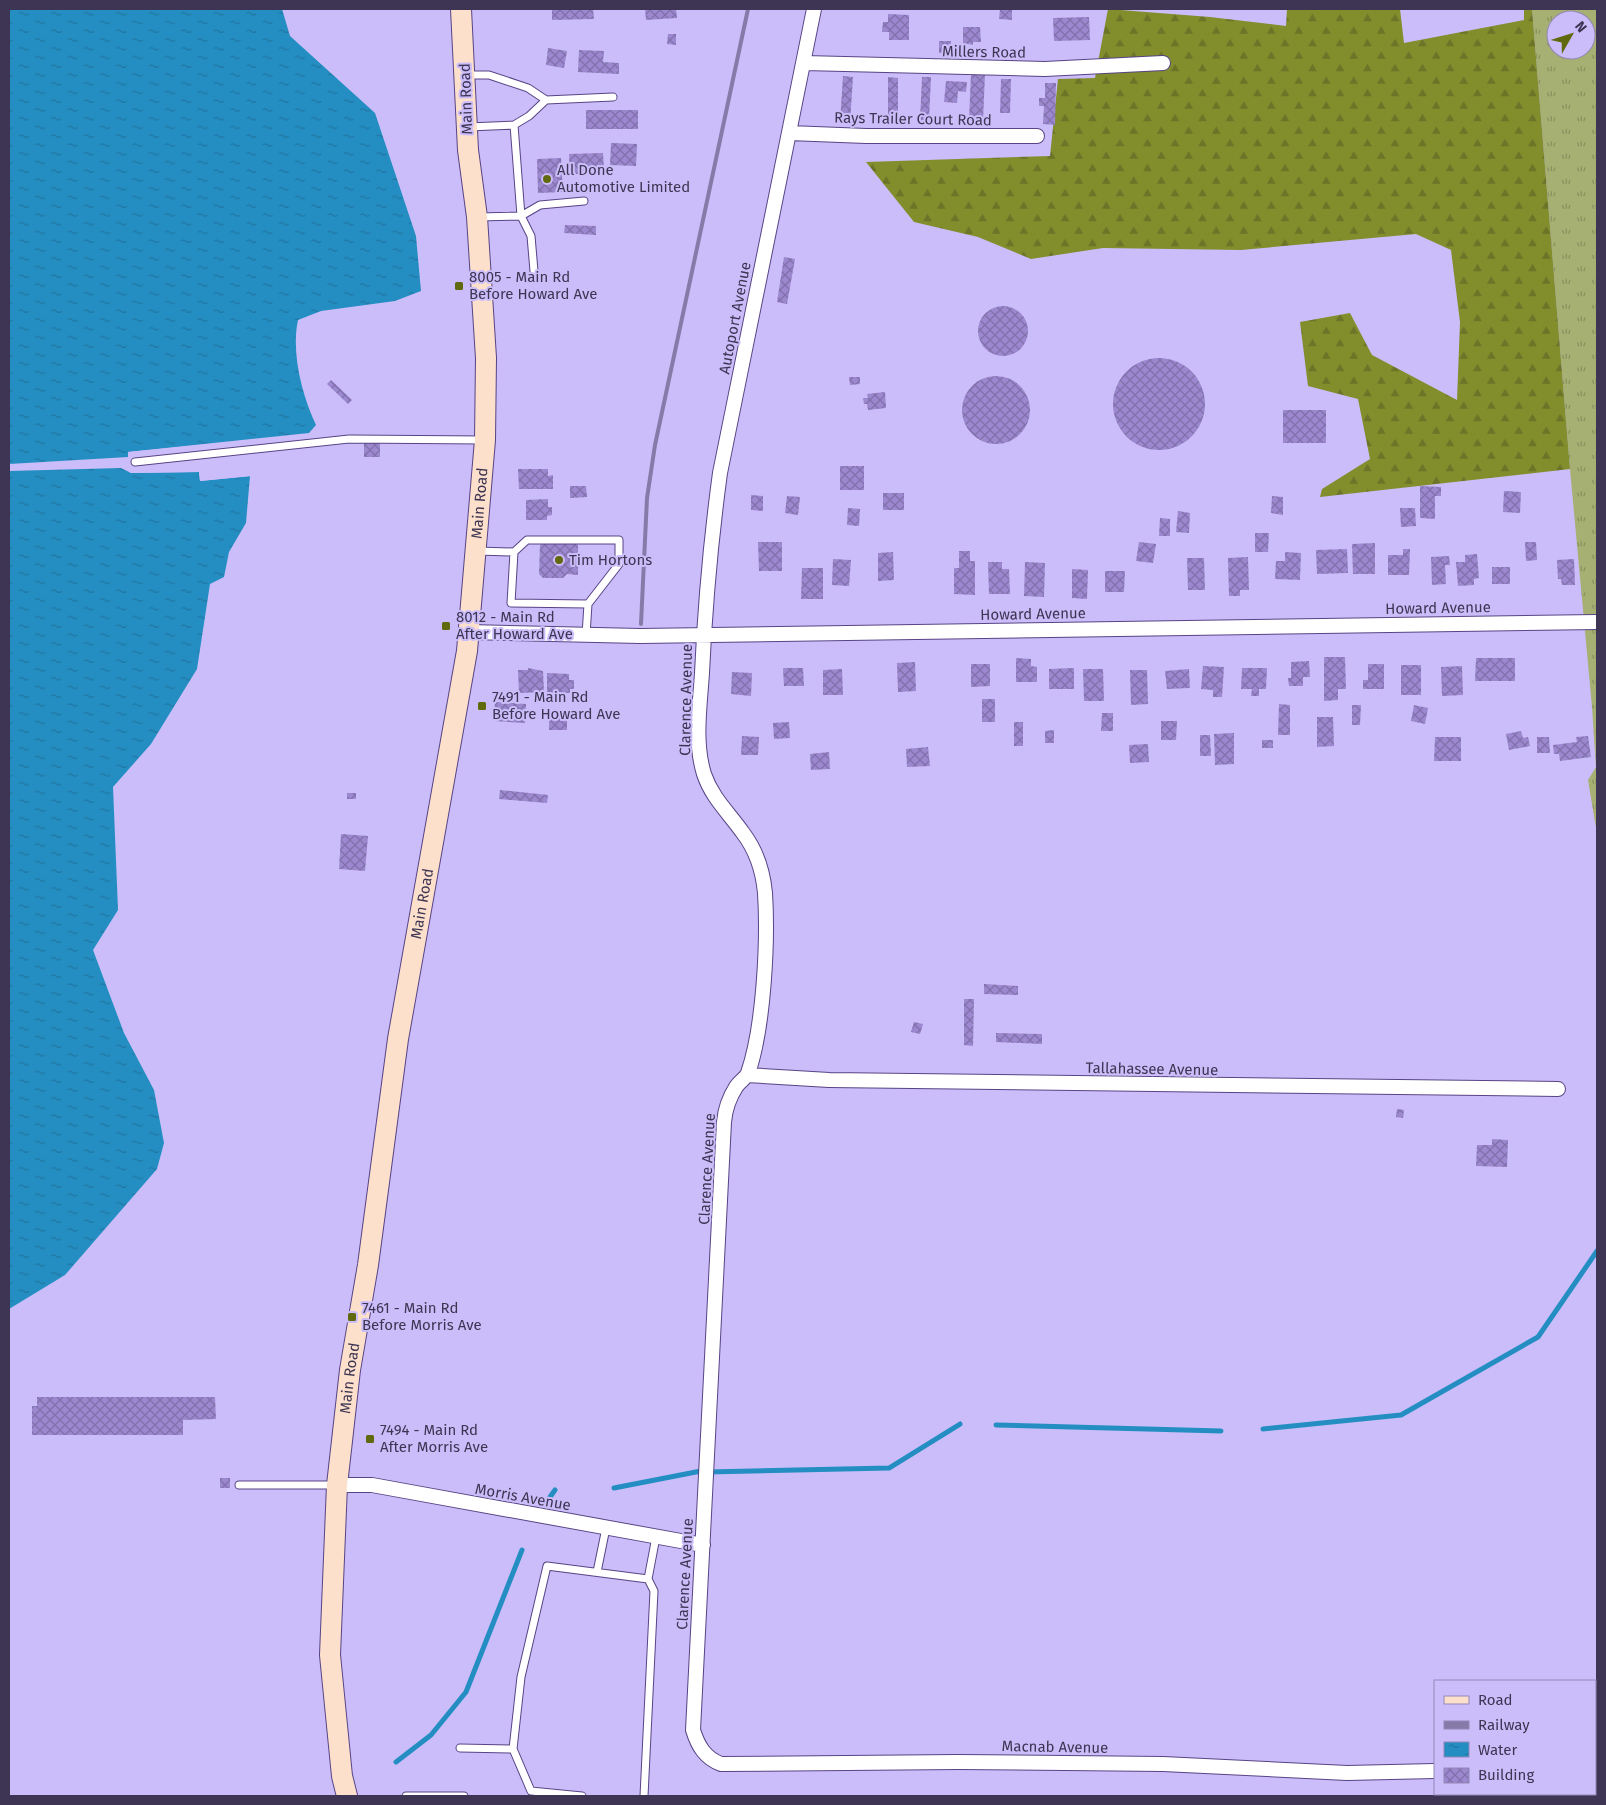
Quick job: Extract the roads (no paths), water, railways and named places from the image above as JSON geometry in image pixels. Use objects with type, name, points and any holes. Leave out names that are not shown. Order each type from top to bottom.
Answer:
[{"type":"main road","name":"Main Road","points":[[347,1796],[342,1776],[330,1655],[337,1485],[350,1370],[368,1266],[398,1039],[468,651],[468,632],[485,440],[486,358],[477,217],[467,127],[461,9]]},
{"type":"street","name":"Autoport Avenue","points":[[704,635],[713,524],[720,474],[814,9]]},
{"type":"street","name":"Millers Road","points":[[804,63],[1045,69],[1163,63]]},
{"type":"street","name":"Rays Trailer Court Road","points":[[789,133],[866,136],[1037,136]]},
{"type":"street","name":"Howard Avenue","points":[[468,632],[704,635],[1597,622]]},
{"type":"street","name":"Clarence Avenue","points":[[693,1730],[724,1122],[731,1095],[747,1074],[754,1042],[763,977],[765,894],[760,868],[753,850],[743,833],[712,792],[700,758],[699,716],[704,635]]},
{"type":"street","name":"Tallahassee Avenue","points":[[747,1074],[848,1081],[1558,1089]]},
{"type":"street","name":"Morris Avenue","points":[[337,1485],[372,1485],[703,1545]]},
{"type":"street","name":"Macnab Avenue","points":[[693,1730],[699,1747],[713,1761],[721,1764],[958,1762],[1163,1764],[1348,1773],[1434,1771]]},
{"type":"lane","points":[[465,75],[489,75],[528,88],[546,100],[613,97]]},
{"type":"lane","points":[[467,127],[514,125],[529,116],[546,100]]},
{"type":"lane","points":[[514,125],[521,216],[531,236],[534,271]]},
{"type":"lane","points":[[477,217],[521,216],[540,205],[584,201]]},
{"type":"lane","points":[[135,462],[349,439],[485,440]]},
{"type":"lane","points":[[586,635],[588,604],[619,564],[619,540],[527,540],[514,552],[511,603],[588,604]]},
{"type":"lane","points":[[476,551],[514,552]]},
{"type":"lane","points":[[239,1485],[337,1485]]},
{"type":"lane","points":[[597,1572],[606,1528]]},
{"type":"lane","points":[[644,1796],[654,1591],[648,1579],[656,1537]]},
{"type":"lane","points":[[582,1796],[531,1791],[513,1749],[521,1677],[547,1566],[648,1579]]},
{"type":"lane","points":[[460,1748],[513,1749]]},
{"type":"lane","points":[[406,1796],[464,1796]]},
{"type":"water","points":[[9,9],[282,9],[290,36],[375,113],[416,236],[421,291],[395,301],[321,311],[298,320],[296,346],[299,374],[306,401],[316,425],[309,433],[128,452],[130,473],[199,472],[200,481],[250,476],[246,523],[229,552],[224,577],[210,584],[197,669],[151,744],[113,787],[118,910],[93,950],[124,1033],[154,1090],[164,1143],[157,1169],[65,1275],[9,1309]]},
{"type":"waterway","points":[[1263,1429],[1401,1415],[1538,1337],[1597,1251]]},
{"type":"waterway","points":[[707,1472],[889,1468],[960,1424]]},
{"type":"waterway","points":[[996,1425],[1221,1431]]},
{"type":"waterway","points":[[614,1488],[701,1471]]},
{"type":"waterway","points":[[545,1504],[555,1490]]},
{"type":"waterway","points":[[396,1762],[431,1735],[466,1692],[522,1550]]},
{"type":"railway","points":[[641,624],[647,498],[655,445],[748,9]]},
{"type":"place","name":"All Done Automotive Limited","points":[[547,179]]},
{"type":"place","name":"8005 - Main Rd Before Howard Ave","points":[[459,286]]},
{"type":"place","name":"Tim Hortons","points":[[559,560]]},
{"type":"place","name":"8012 - Main Rd After Howard Ave","points":[[446,626]]},
{"type":"place","name":"7491 - Main Rd Before Howard Ave","points":[[482,706]]},
{"type":"place","name":"7461 - Main Rd Before Morris Ave","points":[[352,1317]]},
{"type":"place","name":"7494 - Main Rd After Morris Ave","points":[[370,1439]]}]
